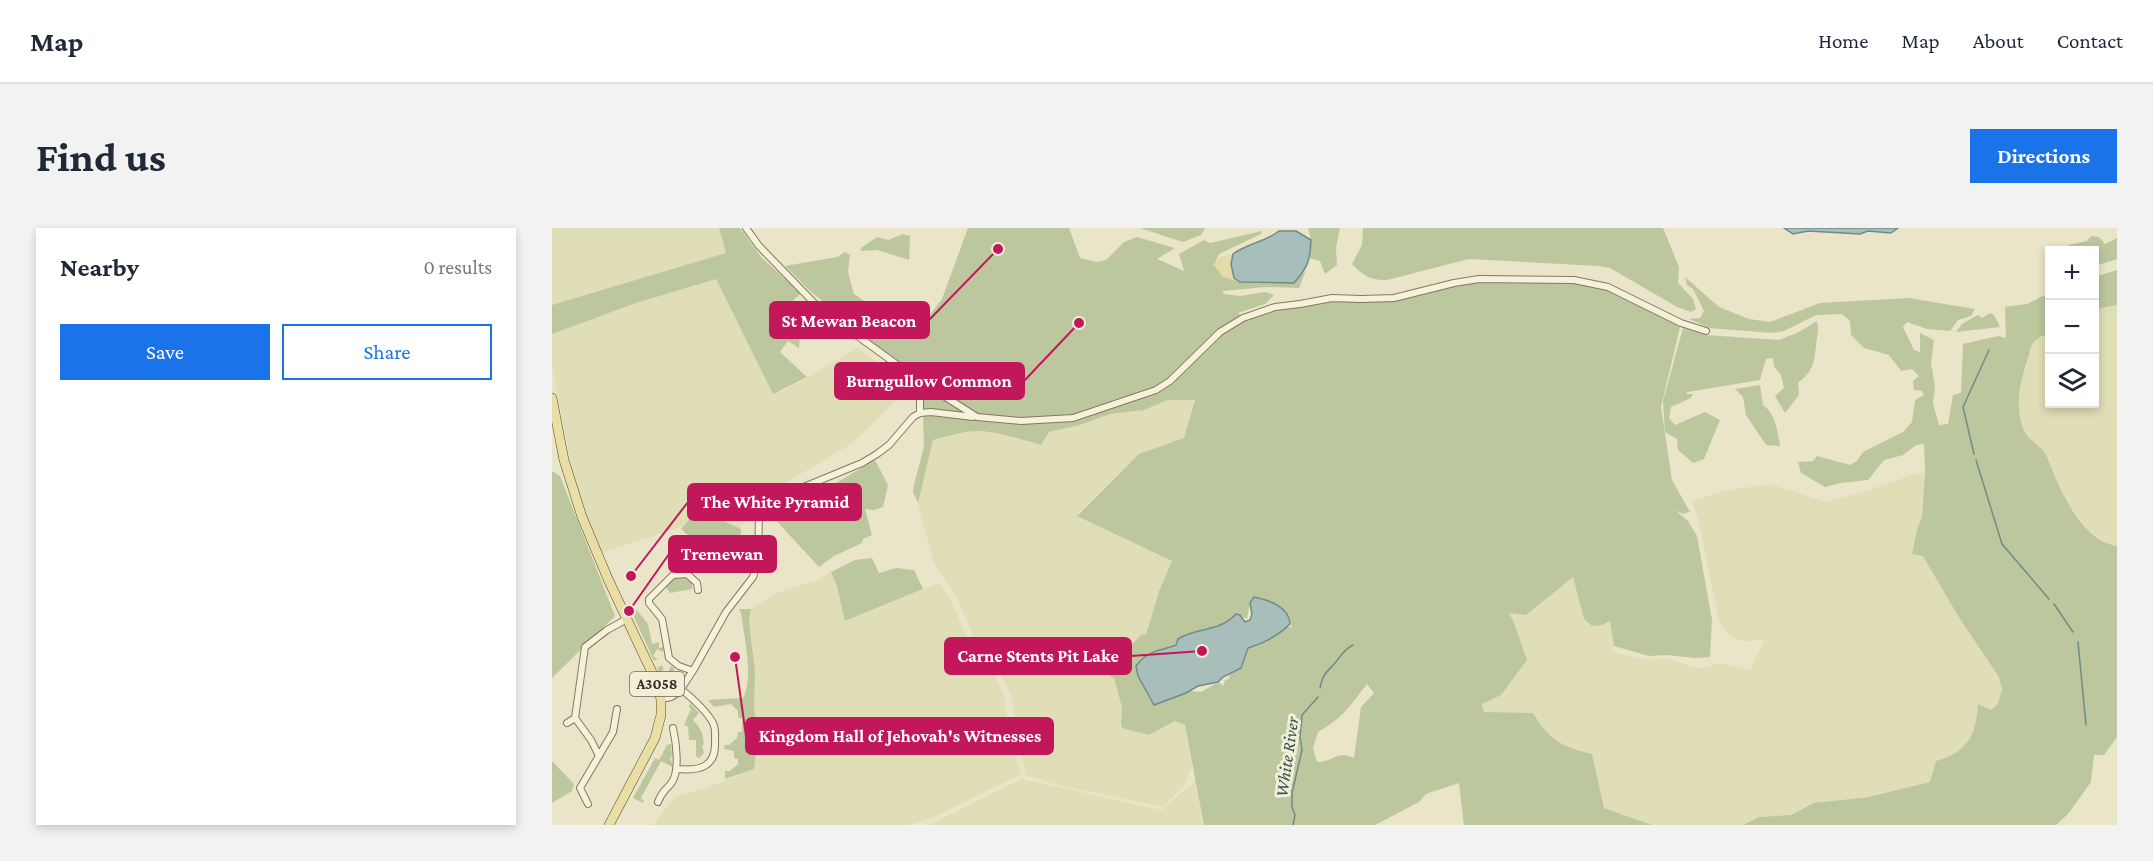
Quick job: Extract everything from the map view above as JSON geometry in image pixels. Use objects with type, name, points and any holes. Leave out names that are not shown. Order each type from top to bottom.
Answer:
[{"type":"main road","name":"A3058","points":[[552,398],[564,460],[582,517],[654,674],[661,699],[660,723],[655,738],[609,825]]},
{"type":"street","points":[[746,228],[759,246],[819,308],[914,376],[977,417]]},
{"type":"street","points":[[661,699],[675,695],[681,689],[726,612],[753,577],[758,561],[759,513],[763,506],[772,500],[862,463],[889,445],[912,417],[920,413],[931,411],[1021,421],[1073,418],[1156,390],[1170,381],[1220,332],[1243,318],[1275,307],[1332,298],[1394,298],[1479,279],[1574,280],[1608,287],[1664,315],[1706,332]]},
{"type":"street","points":[[914,376],[920,400],[920,413]]},
{"type":"street","points":[[693,671],[679,666],[669,658],[662,619],[653,602],[655,593],[673,575],[687,574],[697,583],[698,590]]},
{"type":"street","points":[[598,756],[591,740],[575,718],[585,646],[627,619]]},
{"type":"street","points":[[678,770],[701,768],[710,761],[715,750],[715,728],[681,689]]},
{"type":"street","points":[[588,804],[580,788],[613,732],[617,709]]},
{"type":"street","points":[[567,723],[575,718]]},
{"type":"street","points":[[658,802],[663,790],[672,782],[678,770],[672,740],[673,728]]},
{"type":"green space","points":[[552,228],[719,228],[727,253],[552,305]]},
{"type":"green space","points":[[719,228],[740,228],[762,258],[801,293],[769,324],[771,331],[778,337],[789,336],[803,312],[809,316],[796,332],[800,336],[799,348],[788,341],[780,352],[807,377],[773,394],[716,279],[633,304],[552,334],[552,305],[726,253]]},
{"type":"green space","points":[[968,228],[1069,228],[1080,258],[1097,262],[1106,260],[1124,242],[1137,237],[1175,248],[1157,259],[1184,271],[1179,254],[1204,240],[1210,243],[1262,231],[1261,234],[1219,254],[1214,265],[1240,282],[1294,283],[1306,270],[1299,288],[1266,287],[1222,291],[1224,294],[1240,296],[1265,292],[1274,295],[1265,304],[1238,313],[1243,318],[1275,307],[1320,299],[1394,298],[1479,279],[1554,280],[1608,287],[1681,323],[1661,407],[1672,480],[1690,512],[1683,514],[1675,510],[1688,521],[1697,536],[1712,620],[1710,657],[1649,656],[1614,646],[1610,621],[1592,626],[1584,619],[1573,577],[1526,615],[1509,613],[1527,660],[1501,695],[1482,704],[1484,712],[1533,713],[1545,730],[1557,741],[1592,754],[1604,808],[1652,825],[1464,825],[1459,783],[1426,794],[1419,802],[1375,825],[1204,825],[1185,725],[1175,721],[1149,735],[1122,728],[1122,707],[1114,678],[1107,674],[1118,664],[1114,663],[1142,634],[1146,635],[1159,591],[1172,561],[1077,516],[1139,454],[1184,438],[1195,400],[1168,400],[1144,410],[1110,414],[1080,425],[1049,432],[1041,445],[980,431],[933,440],[918,503],[913,492],[924,446],[923,413],[914,377],[851,331],[860,331],[811,292],[785,266],[837,257],[845,252],[850,255],[848,272],[854,294],[876,309],[871,319],[875,321],[891,310],[901,310],[915,320],[919,329],[942,299]],"holes":[[[946,399],[978,415],[1020,421],[1015,424],[973,420],[969,414],[947,403]],[[1254,597],[1273,603],[1286,615],[1292,627],[1286,627],[1268,640],[1248,648],[1241,668],[1230,673],[1229,679],[1225,680],[1223,686],[1220,683],[1215,684],[1201,692],[1190,691],[1158,703],[1150,700],[1138,676],[1146,654],[1164,650],[1203,629],[1220,627],[1240,615],[1247,619],[1250,603]],[[1367,684],[1374,693],[1361,707],[1354,758],[1343,755],[1317,762],[1313,748],[1318,732],[1327,727],[1351,705]]]},
{"type":"green space","points":[[1140,228],[1205,228],[1201,235],[1183,242]]},
{"type":"green space","points":[[1308,228],[1340,228],[1336,248],[1337,265],[1325,274],[1320,261],[1310,258],[1311,240]]},
{"type":"green space","points":[[1363,228],[1663,228],[1679,267],[1678,283],[1693,299],[1696,309],[1691,312],[1677,307],[1610,268],[1599,266],[1469,259],[1387,280],[1372,278],[1352,264],[1362,245]]},
{"type":"green space","points":[[903,234],[910,236],[909,260],[877,250],[861,251],[861,248],[877,237],[888,240]]},
{"type":"green space","points":[[2091,236],[2099,237],[2105,244],[2117,238],[2117,259],[2099,265],[2099,246],[2069,246],[2087,241]]},
{"type":"green space","points":[[2117,270],[2117,305],[2099,308],[2099,276]]},
{"type":"green space","points":[[1685,277],[1719,307],[1749,319],[1770,322],[1820,303],[1909,298],[1975,309],[1971,316],[1958,320],[1950,331],[1927,329],[1907,322],[1903,327],[1914,350],[1920,352],[1920,333],[1934,340],[1931,363],[1935,386],[1933,403],[1939,425],[1948,424],[1953,395],[1961,393],[1963,344],[1998,336],[2006,338],[2005,307],[2027,304],[2045,295],[2045,335],[2033,343],[2023,373],[2019,400],[2020,419],[2025,432],[2046,455],[2064,496],[2081,523],[2104,542],[2117,546],[2117,737],[2104,755],[2094,755],[2091,782],[2068,814],[2056,825],[1743,825],[1759,817],[1791,815],[1814,803],[1869,797],[1930,782],[1936,761],[1956,753],[1968,741],[1975,725],[1978,704],[1991,710],[1998,704],[2002,689],[1999,677],[1958,616],[1923,556],[1912,554],[1922,516],[1925,473],[1924,444],[1916,445],[1903,455],[1884,460],[1868,480],[1825,487],[1801,473],[1798,462],[1813,461],[1817,456],[1850,465],[1857,461],[1863,452],[1903,432],[1912,422],[1915,400],[1924,395],[1922,391],[1914,390],[1913,381],[1919,376],[1912,369],[1901,371],[1889,355],[1864,348],[1851,335],[1850,321],[1842,314],[1816,315],[1784,331],[1772,333],[1709,328],[1689,319],[1700,318],[1704,311],[1693,289],[1687,285]]},
{"type":"green space","points":[[716,279],[773,394],[792,386],[858,348],[911,386],[851,444],[757,500],[747,511],[741,529],[719,518],[706,507],[704,502],[684,526],[601,553],[576,486],[552,369],[552,334],[633,304]]},
{"type":"green space","points":[[2117,305],[2117,546],[2110,545],[2089,531],[2066,501],[2042,447],[2033,443],[2023,430],[2018,407],[2020,381],[2034,342],[2045,335],[2045,408],[2099,408],[2099,308]]},
{"type":"green space","points":[[1990,313],[1994,315],[2000,327],[1956,332],[1962,324],[1978,315],[1982,318]]},
{"type":"green space","points":[[1817,321],[1818,333],[1812,367],[1798,383],[1799,395],[1785,413],[1775,396],[1784,388],[1781,375],[1774,367],[1773,358],[1766,359],[1760,380],[1687,392],[1687,394],[1693,394],[1691,398],[1671,407],[1669,418],[1675,425],[1705,412],[1720,420],[1704,459],[1693,463],[1678,450],[1677,439],[1665,432],[1663,401],[1683,328],[1706,335],[1779,340]]},
{"type":"green space","points":[[1760,385],[1763,405],[1773,418],[1780,446],[1767,445],[1764,442],[1746,415],[1743,397],[1735,389]]},
{"type":"green space","points":[[1168,400],[1195,400],[1184,438],[1139,454],[1077,516],[1172,561],[1159,591],[1146,635],[1107,674],[1114,677],[1122,707],[1122,728],[1149,735],[1175,721],[1185,725],[1192,767],[1184,786],[1163,807],[1062,786],[1026,776],[1011,695],[999,670],[978,645],[980,642],[975,639],[954,593],[933,561],[918,503],[932,440],[964,432],[982,431],[1024,439],[1041,445],[1049,432],[1080,425],[1110,414],[1144,410]]},
{"type":"green space","points":[[875,460],[888,485],[883,507],[874,510],[865,509],[872,535],[819,567],[769,513],[781,510],[806,511],[810,500],[816,495]]},
{"type":"green space","points":[[552,471],[560,476],[615,616],[552,678]]},
{"type":"green space","points":[[1925,473],[1922,516],[1917,530],[1923,556],[1958,616],[1999,677],[2002,689],[1998,705],[1991,710],[1978,705],[1976,727],[1964,747],[1947,758],[1936,761],[1930,782],[1869,797],[1814,803],[1791,815],[1759,817],[1743,825],[1652,825],[1604,808],[1592,754],[1567,749],[1543,731],[1533,713],[1484,712],[1482,704],[1501,695],[1526,660],[1514,623],[1508,613],[1526,615],[1573,576],[1610,620],[1614,646],[1612,652],[1648,660],[1670,659],[1695,668],[1704,668],[1719,663],[1750,670],[1765,640],[1742,641],[1731,637],[1719,621],[1699,522],[1692,501],[1723,491],[1770,484],[1825,502],[1915,474]]},
{"type":"green space","points":[[704,502],[715,515],[741,529],[740,544],[733,568],[726,565],[723,568],[711,559],[713,554],[701,545],[689,554],[681,549],[690,537],[681,529]]},
{"type":"green space","points":[[872,558],[879,573],[896,568],[914,570],[923,589],[845,621],[837,586],[831,572],[855,560]]},
{"type":"green space","points":[[831,572],[846,621],[939,583],[949,597],[979,664],[992,669],[1004,696],[1012,746],[1021,774],[934,817],[910,825],[653,825],[676,796],[706,788],[754,769],[758,736],[754,708],[755,672],[749,621],[751,609],[773,595],[816,581]]},
{"type":"green space","points":[[684,576],[692,582],[692,589],[670,593],[666,587],[675,577]]},
{"type":"green space","points":[[636,609],[648,624],[652,644],[659,642],[659,648],[663,647],[663,652],[657,649],[653,656],[658,659],[654,661],[634,617]]},
{"type":"green space","points":[[739,609],[751,609],[749,621],[755,672],[754,708],[758,736],[754,769],[725,779],[725,771],[730,771],[738,764],[738,759],[734,758],[734,751],[724,749],[725,745],[729,745],[737,738],[738,732],[742,732],[742,718],[738,718],[738,711],[731,704],[714,707],[708,700],[743,698],[746,690],[748,668]]},
{"type":"green space","points":[[662,665],[664,670],[661,671],[662,678],[669,677],[671,666],[675,668],[672,673],[676,676],[673,680],[678,683],[685,674],[682,684],[674,690],[665,691],[657,668]]},
{"type":"green space","points":[[690,703],[699,713],[693,720],[700,729],[704,741],[702,745],[704,753],[699,758],[696,756],[696,740],[689,740],[688,727],[684,725],[691,709]]},
{"type":"green space","points":[[671,744],[672,757],[670,757],[673,767],[661,761],[641,798],[643,803],[633,798],[655,758],[659,760],[667,745]]},
{"type":"green space","points":[[552,761],[574,784],[572,791],[552,803]]},
{"type":"green space","points":[[1022,779],[1162,810],[1196,780],[1204,825],[929,825]]},
{"type":"sand","points":[[1233,254],[1231,264],[1234,278],[1240,282],[1223,277],[1214,265],[1219,257]]},
{"type":"water","points":[[1784,228],[1898,228],[1891,233],[1808,231],[1793,234]]},
{"type":"water","points":[[1279,231],[1296,231],[1311,240],[1307,263],[1294,283],[1240,282],[1234,278],[1231,264],[1233,254]]},
{"type":"water","points":[[1254,597],[1282,608],[1290,624],[1271,639],[1248,648],[1241,668],[1218,682],[1198,686],[1154,705],[1138,676],[1136,666],[1140,661],[1154,652],[1176,645],[1178,639],[1186,635],[1215,627],[1236,614],[1240,615],[1245,622],[1250,620],[1252,614],[1250,603]]},
{"type":"waterway","points":[[1974,454],[1963,407],[1989,350]]},
{"type":"waterway","points":[[1976,460],[2002,544],[2049,599]]},
{"type":"waterway","points":[[2054,604],[2073,632]]},
{"type":"waterway","points":[[2078,642],[2086,725]]},
{"type":"waterway","name":"White River","points":[[1320,688],[1325,674],[1353,645]]},
{"type":"waterway","name":"White River","points":[[1293,825],[1295,815],[1292,807],[1292,793],[1302,750],[1300,737],[1302,715],[1318,697]]},
{"type":"place","name":"St Mewan Beacon","points":[[998,249]]},
{"type":"place","name":"Burngullow Common","points":[[1079,323]]},
{"type":"place","name":"The White Pyramid","points":[[631,576]]},
{"type":"place","name":"Tremewan","points":[[629,611]]},
{"type":"place","name":"Carne Stents Pit Lake","points":[[1202,651]]},
{"type":"place","name":"Kingdom Hall of Jehovah's Witnesses","points":[[735,657]]}]
